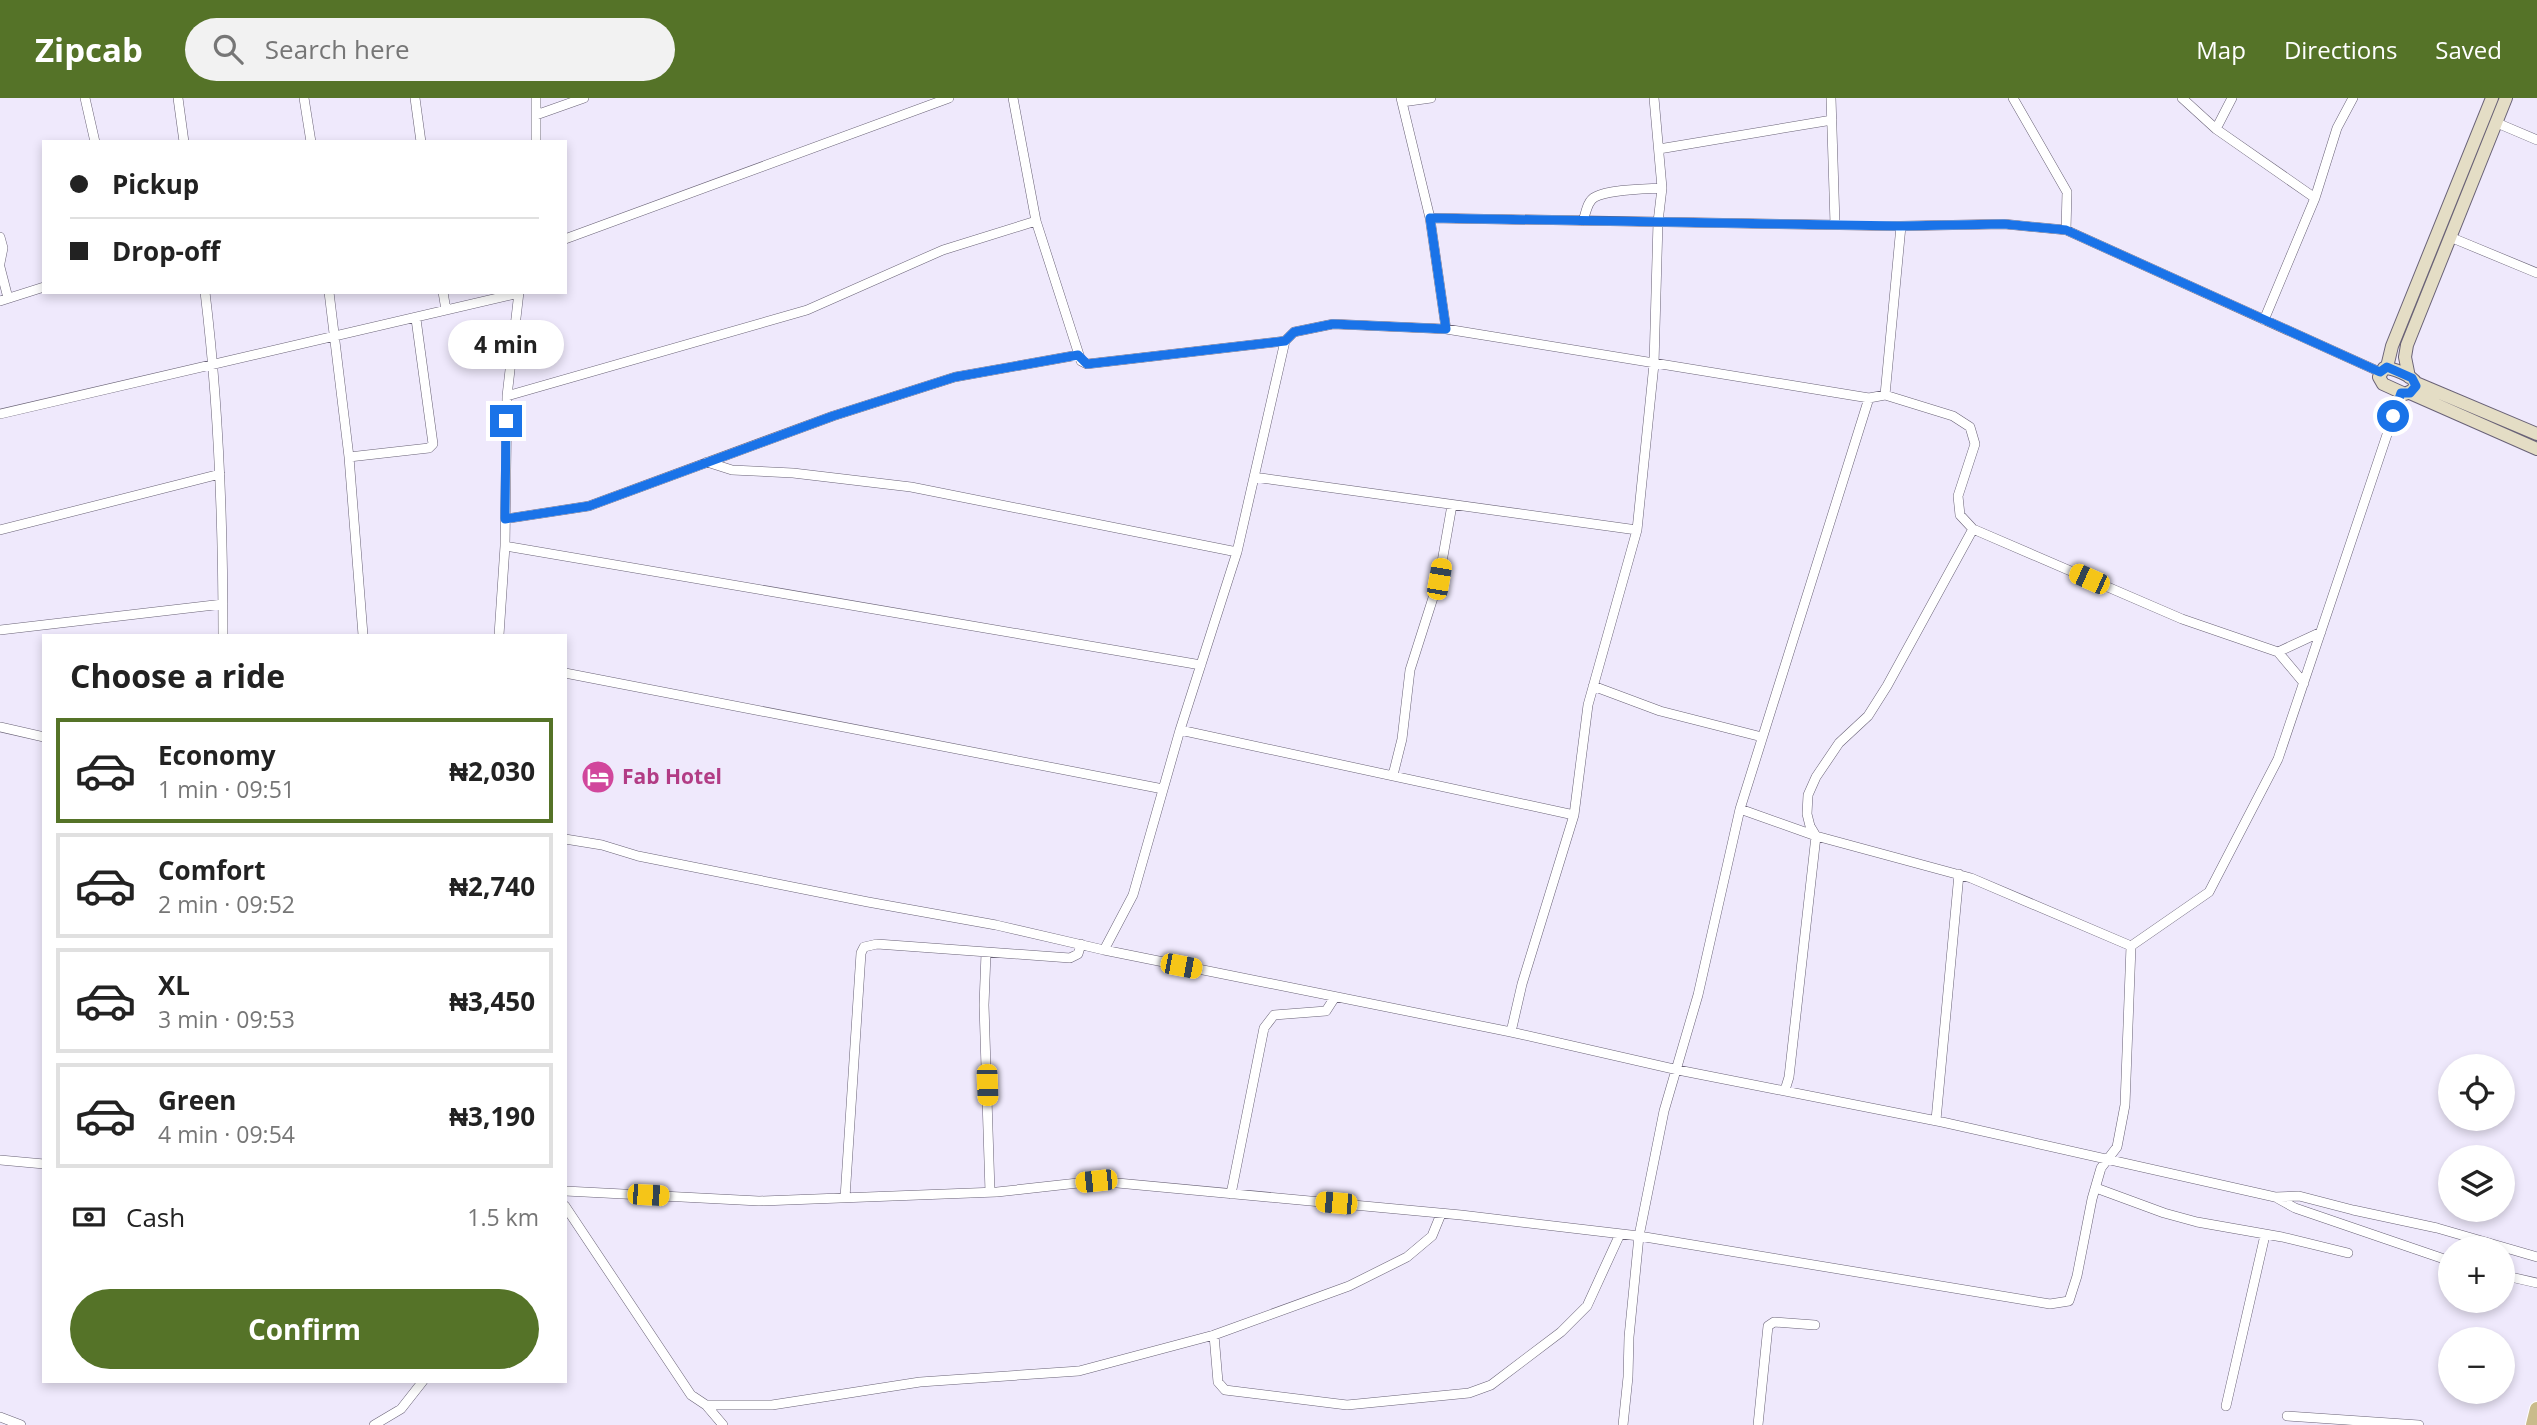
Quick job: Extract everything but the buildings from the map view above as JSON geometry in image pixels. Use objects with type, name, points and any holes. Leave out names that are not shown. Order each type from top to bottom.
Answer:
[{"type":"main road","points":[[2492,98],[2383,370],[2409,386],[2537,449]]},
{"type":"main road","points":[[2409,386],[2405,357],[2407,345],[2506,98]]},
{"type":"main road","points":[[2409,386],[2537,434]]},
{"type":"main road","points":[[2533,1425],[2537,1409]]},
{"type":"street","points":[[85,98],[95,140]]},
{"type":"street","points":[[178,98],[184,140]]},
{"type":"street","points":[[304,98],[311,140]]},
{"type":"street","points":[[415,98],[421,140]]},
{"type":"street","points":[[536,98],[536,140]]},
{"type":"street","points":[[536,115],[584,98]]},
{"type":"street","points":[[567,238],[948,98]]},
{"type":"street","points":[[1013,98],[1036,221],[1078,355],[1087,364],[1285,341]]},
{"type":"street","points":[[1431,98],[1402,100],[1430,218],[1446,329]]},
{"type":"street","points":[[1511,1032],[1522,984],[1574,815],[1588,705],[1637,530],[1654,364],[1658,222],[1662,188],[1654,98]]},
{"type":"street","points":[[1832,98],[1835,224]]},
{"type":"street","points":[[2013,98],[2067,192],[2066,230]]},
{"type":"street","points":[[2182,98],[2216,129],[2315,198]]},
{"type":"street","points":[[2216,129],[2232,98]]},
{"type":"street","points":[[2264,320],[2315,198],[2337,128],[2353,98]]},
{"type":"street","points":[[1659,149],[1832,120]]},
{"type":"street","points":[[2497,123],[2537,140]]},
{"type":"street","points":[[1583,221],[1588,204],[1595,197],[1662,188]]},
{"type":"street","points":[[1430,218],[1901,226],[2004,224],[2066,230],[2264,320],[2383,370]]},
{"type":"street","points":[[507,397],[807,310],[943,250],[1036,221]]},
{"type":"street","points":[[1885,395],[1901,226]]},
{"type":"street","points":[[0,237],[3,248],[0,265],[4,299],[42,288]]},
{"type":"street","points":[[2450,237],[2537,273]]},
{"type":"street","points":[[205,294],[214,364],[220,474],[223,634]]},
{"type":"street","points":[[329,294],[349,457],[363,634]]},
{"type":"street","points":[[443,294],[446,310]]},
{"type":"street","points":[[0,414],[515,294]]},
{"type":"street","points":[[499,634],[505,546],[507,397],[519,294]]},
{"type":"street","points":[[349,457],[429,448],[433,444],[416,318]]},
{"type":"street","points":[[1104,950],[1133,895],[1180,730],[1237,552],[1285,341],[1294,332],[1333,324],[1446,329],[1869,398],[1885,395],[1953,416],[1969,427],[1975,444],[1958,496],[1960,515],[1973,529],[2182,619],[2278,652],[2304,683]]},
{"type":"street","points":[[505,519],[589,506],[833,416],[955,377],[1078,355]]},
{"type":"street","points":[[2131,946],[2209,892],[2278,759],[2409,386]]},
{"type":"street","points":[[1623,1425],[1639,1236],[1664,1111],[1698,995],[1740,808],[1869,398]]},
{"type":"street","points":[[707,462],[732,470],[793,473],[911,487],[1237,552]]},
{"type":"street","points":[[0,530],[220,474]]},
{"type":"street","points":[[1254,477],[1637,530]]},
{"type":"street","points":[[1393,775],[1402,740],[1410,670],[1439,579],[1452,505]]},
{"type":"street","points":[[1785,1090],[1789,1077],[1816,836],[1807,814],[1808,795],[1816,777],[1839,743],[1868,716],[1973,529]]},
{"type":"street","points":[[505,546],[1201,665]]},
{"type":"street","points":[[0,630],[223,604]]},
{"type":"street","points":[[2278,652],[2321,632]]},
{"type":"street","points":[[567,673],[1163,789]]},
{"type":"street","points":[[1593,687],[1660,711],[1762,737]]},
{"type":"street","points":[[0,727],[42,737]]},
{"type":"street","points":[[1180,730],[1574,815]]},
{"type":"street","points":[[1740,808],[1816,836],[1959,874],[2131,946]]},
{"type":"street","points":[[567,839],[868,902],[996,925],[1104,950],[1511,1032],[1678,1070],[1936,1120],[2275,1197],[2300,1196],[2437,1228],[2537,1257]]},
{"type":"street","points":[[1936,1120],[1959,874]]},
{"type":"street","points":[[845,1198],[861,953],[864,947],[877,944],[1070,958],[1078,954],[1081,944]]},
{"type":"street","points":[[567,1191],[759,1201],[990,1192],[1096,1181],[1441,1213],[1639,1236],[2050,1304],[2069,1301],[2101,1168],[2117,1147],[2125,1105],[2131,946]]},
{"type":"street","points":[[986,953],[984,1005],[990,1192]]},
{"type":"street","points":[[1231,1194],[1264,1028],[1274,1015],[1326,1011],[1335,997]]},
{"type":"street","points":[[0,1160],[42,1164]]},
{"type":"street","points":[[2096,1188],[2164,1213],[2227,1229],[2348,1253]]},
{"type":"street","points":[[2275,1197],[2295,1208],[2438,1257]]},
{"type":"street","points":[[567,1209],[691,1395],[706,1405],[723,1425]]},
{"type":"street","points":[[706,1405],[772,1405],[920,1382],[1079,1371],[1214,1335],[1349,1286],[1407,1257],[1432,1236],[1441,1213]]},
{"type":"street","points":[[1214,1335],[1218,1382],[1225,1390],[1347,1405],[1469,1393],[1491,1385],[1561,1332],[1587,1306],[1620,1234]]},
{"type":"street","points":[[2226,1406],[2265,1235]]},
{"type":"street","points":[[2515,1278],[2537,1283]]},
{"type":"street","points":[[1758,1425],[1768,1326],[1774,1322],[1815,1325]]},
{"type":"street","points":[[373,1425],[401,1409],[421,1383]]},
{"type":"street","points":[[2287,1416],[2419,1425]]},
{"type":"street","points":[[0,1417],[21,1425]]},
{"type":"place","name":"Fab Hotel","points":[[598,777]]},
{"type":"route","points":[[506,421],[505,519],[589,506],[833,416],[955,377],[1078,355],[1087,364],[1285,341],[1294,332],[1333,324],[1446,329],[1430,218],[1901,226],[2004,224],[2066,230],[2380,372],[2387,367],[2412,378],[2416,386],[2410,393],[2401,393],[2393,416]]}]
